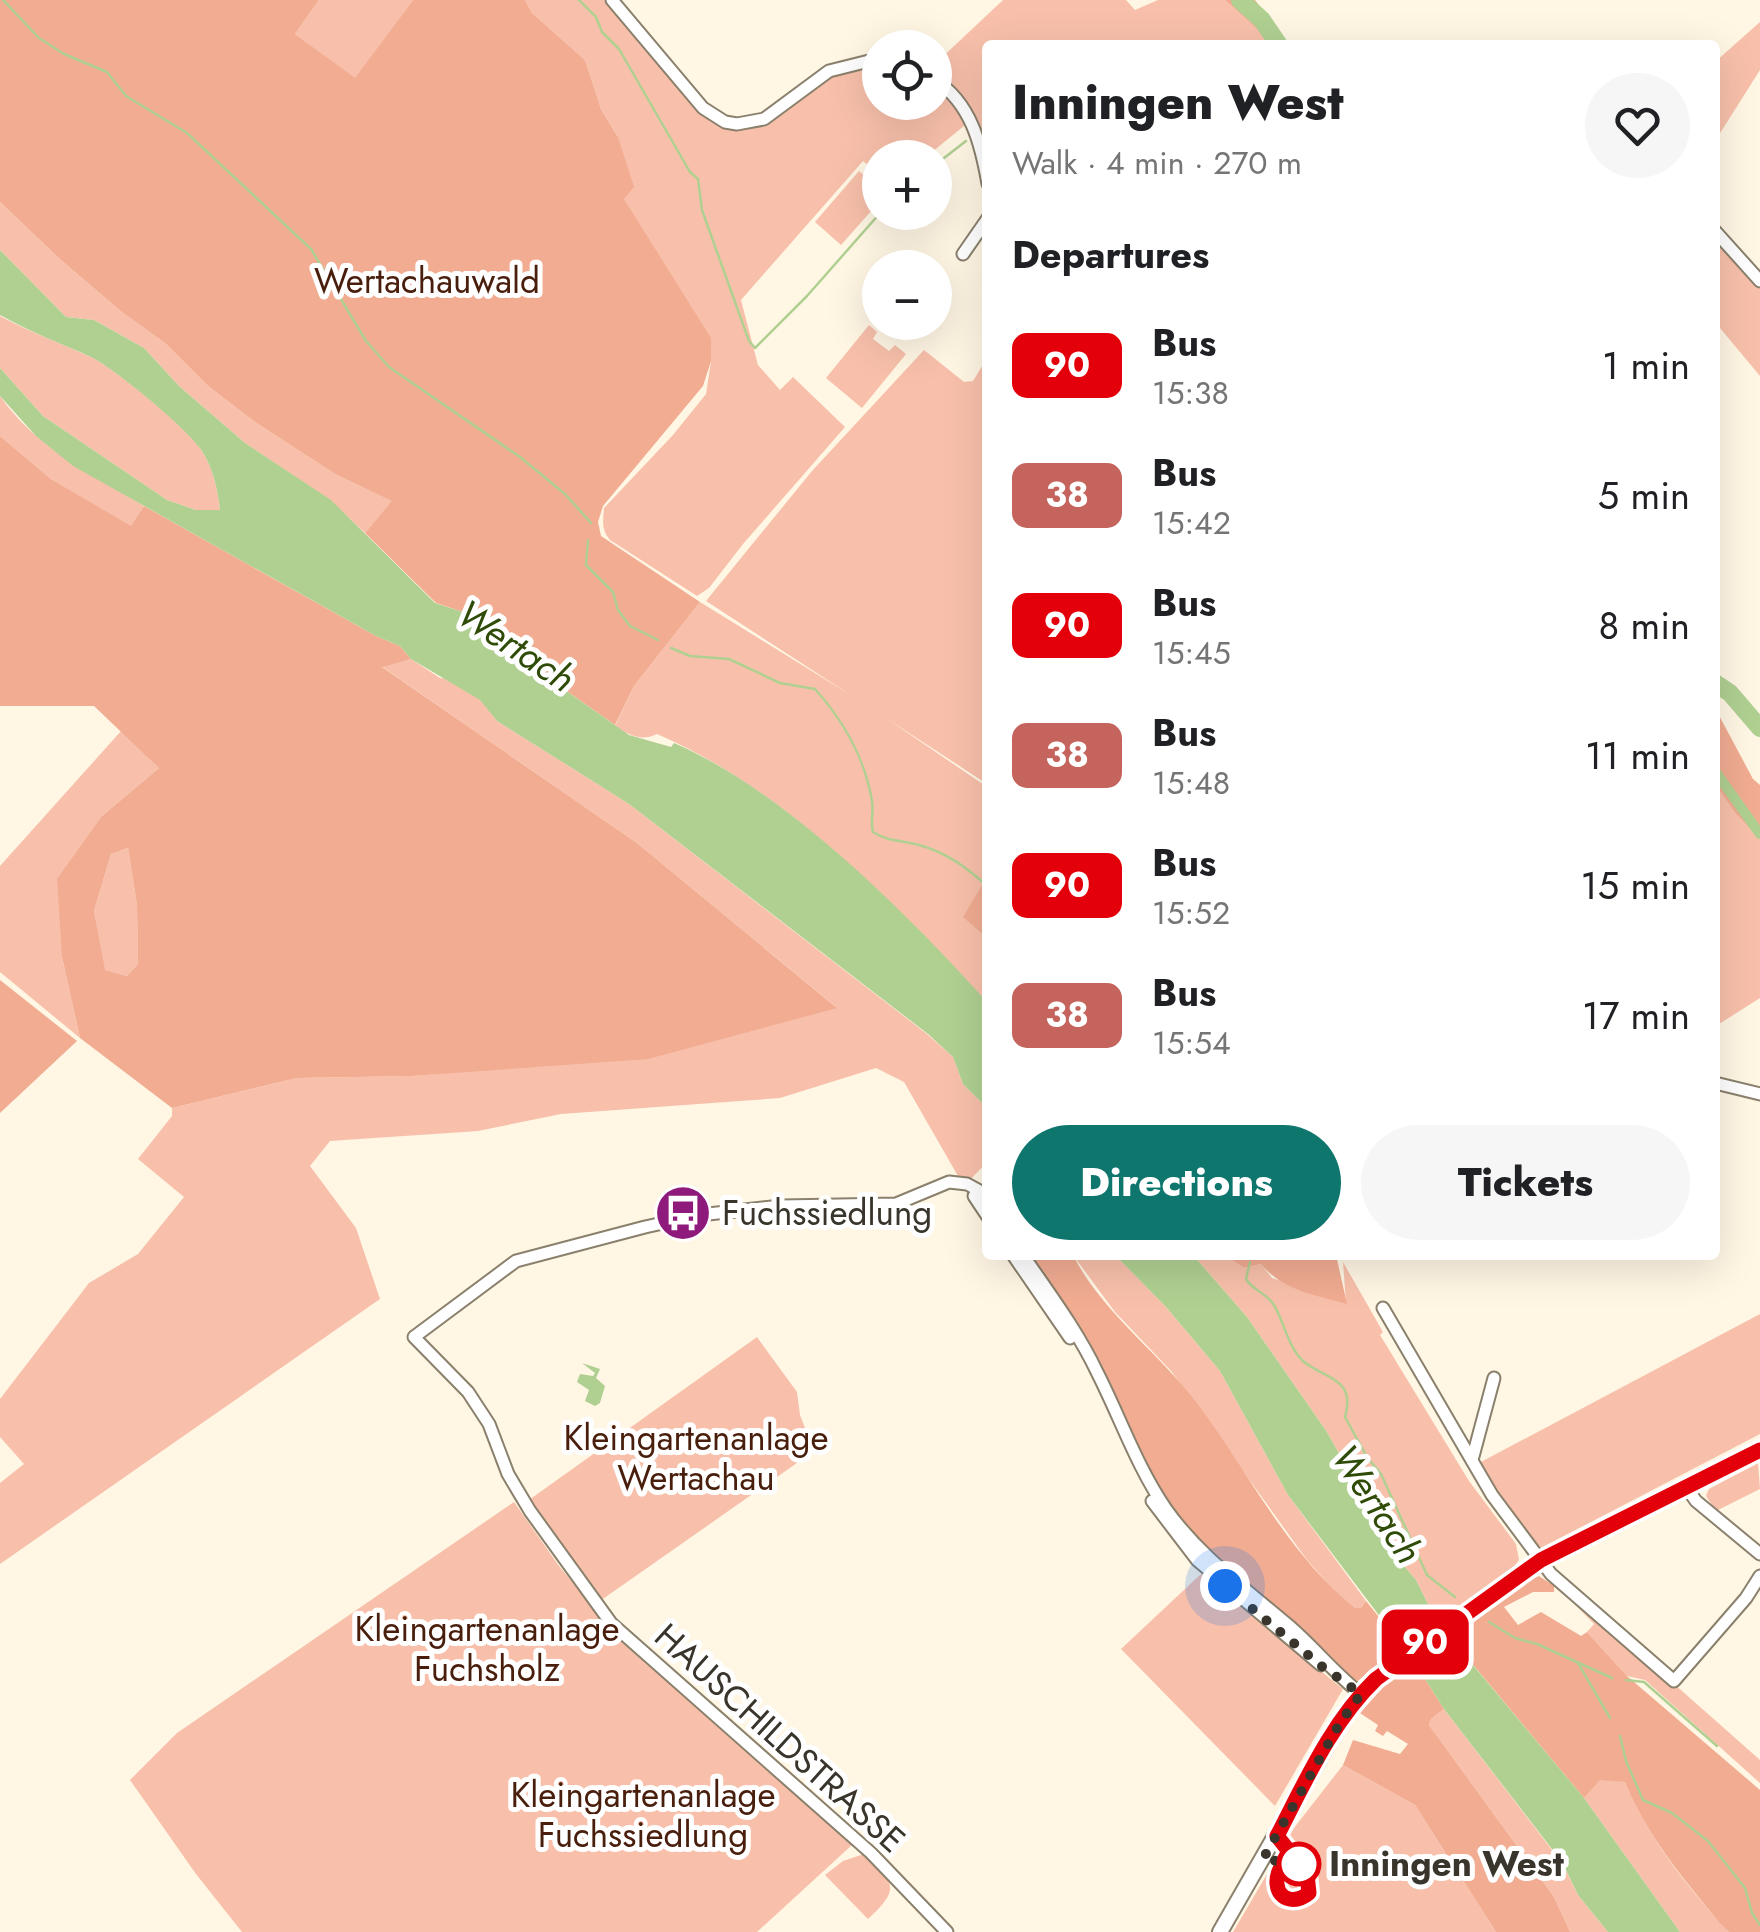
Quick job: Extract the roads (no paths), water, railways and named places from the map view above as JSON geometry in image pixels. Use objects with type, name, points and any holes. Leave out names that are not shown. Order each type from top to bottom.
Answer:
[{"type":"street","points":[[612,0],[703,108],[725,122],[764,119],[830,70],[862,63]]},
{"type":"street","points":[[952,95],[970,120],[982,163]]},
{"type":"street","points":[[963,254],[982,227]]},
{"type":"street","points":[[1720,237],[1760,281]]},
{"type":"street","points":[[1720,1084],[1760,1094]]},
{"type":"street","name":"HAUSCHILDSTRASSE","points":[[947,1932],[871,1853],[610,1622],[530,1512],[508,1474],[489,1424],[468,1392],[414,1336],[516,1261],[594,1239],[676,1220],[756,1208],[896,1204],[949,1182],[973,1188]]},
{"type":"street","points":[[982,1195],[973,1188],[971,1193],[982,1209]]},
{"type":"street","points":[[1017,1260],[1092,1372],[1130,1460],[1158,1512],[1184,1546],[1225,1586],[1320,1665],[1334,1672]]},
{"type":"street","points":[[1026,1260],[1070,1323],[1164,1507],[1202,1553],[1288,1625],[1361,1694]]},
{"type":"street","points":[[1383,1308],[1492,1494],[1551,1574],[1674,1681],[1746,1598],[1760,1576]]},
{"type":"street","points":[[1472,1460],[1494,1378]]},
{"type":"street","points":[[1220,1932],[1340,1723],[1361,1694],[1454,1621],[1541,1560],[1760,1450]]},
{"type":"street","points":[[1686,1487],[1696,1501],[1760,1554]]},
{"type":"waterway","points":[[3,0],[39,38],[64,54],[107,72],[126,96],[187,133],[311,249],[366,341],[389,367],[520,457],[565,494],[591,523]]},
{"type":"waterway","points":[[579,0],[619,49],[690,172],[698,179],[702,210],[749,341],[755,348],[865,230]]},
{"type":"waterway","points":[[1240,0],[1262,20],[1276,40]]},
{"type":"waterway","points":[[952,152],[966,141]]},
{"type":"waterway","points":[[588,540],[586,565],[613,592],[618,610],[630,626],[658,640]]},
{"type":"waterway","points":[[671,648],[690,656],[729,659],[780,683],[815,689],[835,714],[858,755],[869,785],[873,832],[938,852],[982,882]]},
{"type":"waterway","points":[[1720,686],[1760,728]]},
{"type":"waterway","points":[[1720,778],[1760,834]]},
{"type":"waterway","name":"Wertach","points":[[1250,1262],[1246,1279],[1274,1305],[1298,1355],[1342,1386],[1347,1404],[1345,1417],[1381,1474],[1427,1575],[1455,1597]]},
{"type":"waterway","points":[[1489,1622],[1515,1638],[1612,1678]]},
{"type":"waterway","points":[[1578,1663],[1610,1718]]},
{"type":"waterway","points":[[1626,1680],[1644,1682],[1717,1746]]},
{"type":"waterway","points":[[1620,1736],[1643,1800],[1672,1813],[1708,1841],[1745,1888],[1760,1925]]},
{"type":"place","name":"Fuchssiedlung","points":[[683,1213]]},
{"type":"place","name":"Inningen West","points":[[1299,1864]]},
{"type":"park label","name":"Wertachauwald","points":[[427,281]]},
{"type":"park label","name":"Kleingartenanlage Wertachau","points":[[696,1458]]},
{"type":"park label","name":"Kleingartenanlage Fuchsholz","points":[[487,1649]]},
{"type":"park label","name":"Kleingartenanlage Fuchssiedlung","points":[[643,1815]]}]
